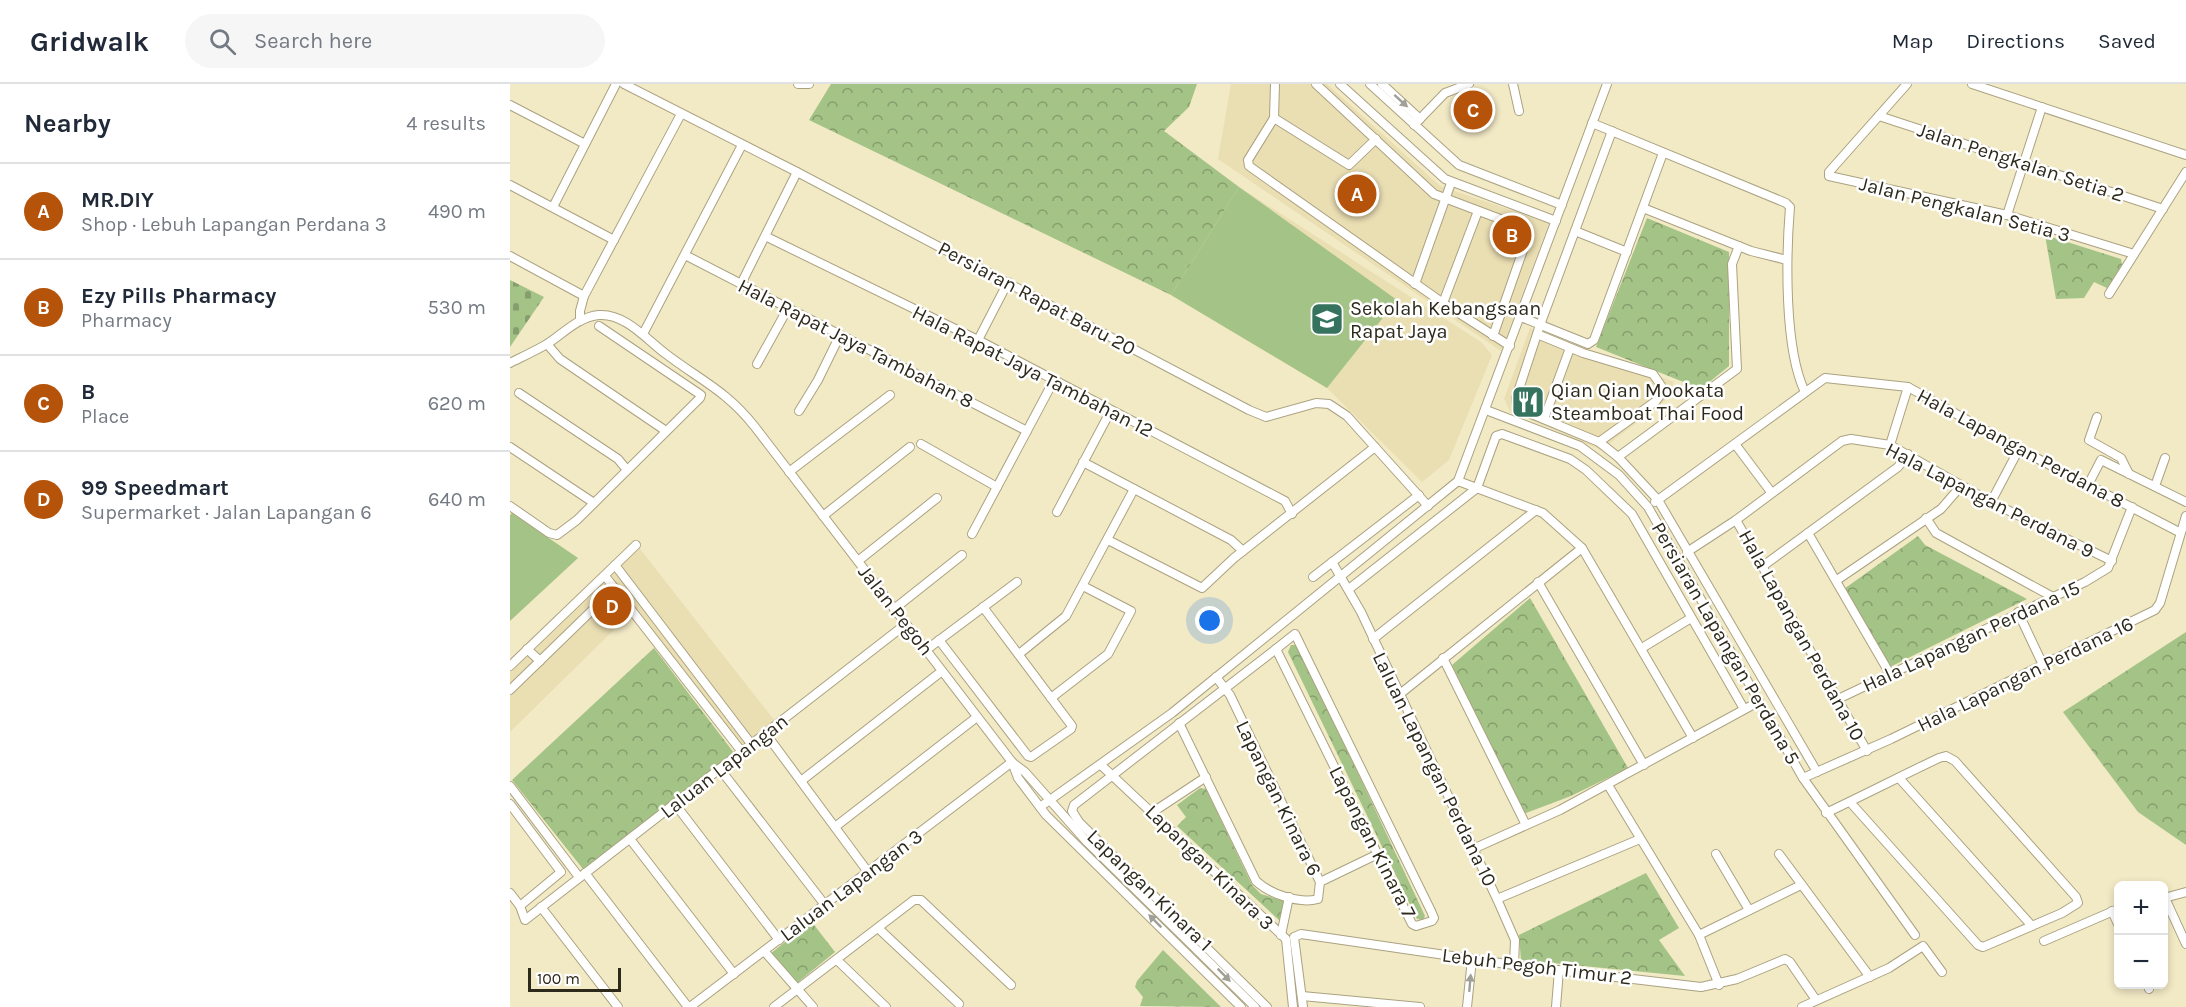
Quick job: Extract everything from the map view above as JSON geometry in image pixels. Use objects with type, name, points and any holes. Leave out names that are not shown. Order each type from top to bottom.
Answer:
[{"type":"street","points":[[553,207],[616,84]]},
{"type":"street","name":"Persiaran Rapat Baru 20","points":[[624,84],[1266,417],[1316,403],[1329,404],[1347,416],[1428,506]]},
{"type":"street","points":[[1275,84],[1274,118],[1248,159],[1252,170],[1415,284],[1510,346]]},
{"type":"street","points":[[1316,84],[1434,194],[1524,228],[1529,233],[1493,336]]},
{"type":"street","points":[[1340,84],[1451,183],[1556,221]]},
{"type":"street","points":[[1370,84],[1459,165],[1562,205]]},
{"type":"street","points":[[1382,84],[1420,118]]},
{"type":"street","points":[[1443,84],[1450,91]]},
{"type":"street","points":[[1414,125],[1445,93],[1469,84]]},
{"type":"street","points":[[1513,84],[1519,111]]},
{"type":"street","points":[[1040,807],[1101,765],[1216,677],[1458,481],[1607,84]]},
{"type":"street","points":[[1879,116],[1907,84]]},
{"type":"street","points":[[1972,84],[2186,155]]},
{"type":"street","points":[[510,105],[585,144]]},
{"type":"street","points":[[2007,215],[2042,107]]},
{"type":"street","points":[[580,321],[584,296],[681,114]]},
{"type":"street","name":"Jalan Pengkalan Setia 2","points":[[1879,116],[2163,208]]},
{"type":"street","name":"Jalan Pengkalan Setia 3","points":[[1879,116],[1828,172],[1829,176],[2007,215],[2134,254]]},
{"type":"street","points":[[1274,118],[1349,165],[1376,139]]},
{"type":"street","points":[[1592,123],[1786,203],[1790,207],[1787,260],[1794,365],[1805,392]]},
{"type":"street","points":[[1612,131],[1540,325],[1516,398],[1517,406],[1599,442],[1618,457],[1658,500],[1687,552],[1741,638],[1817,772]]},
{"type":"street","points":[[644,334],[742,145]]},
{"type":"street","points":[[1521,317],[1591,343],[1663,153]]},
{"type":"street","points":[[741,284],[767,237],[797,172]]},
{"type":"street","points":[[2109,294],[2186,172]]},
{"type":"street","points":[[1415,284],[1451,183]]},
{"type":"street","points":[[510,184],[614,240]]},
{"type":"street","points":[[1643,208],[1739,246],[1787,260]]},
{"type":"street","points":[[1443,303],[1478,211]]},
{"type":"street","points":[[1575,231],[1627,252]]},
{"type":"street","name":"Hala Rapat Jaya Tambahan 12","points":[[767,237],[978,340],[1110,412],[1285,501],[1292,514]]},
{"type":"street","points":[[1618,457],[1737,369],[1732,264],[1739,246]]},
{"type":"street","name":"Hala Rapat Jaya Tambahan 8","points":[[685,255],[1028,431]]},
{"type":"street","points":[[510,256],[584,296]]},
{"type":"street","points":[[978,340],[1008,282]]},
{"type":"street","points":[[757,364],[788,308]]},
{"type":"street","name":"Jalan Pegoh","points":[[510,363],[547,344],[580,321],[600,315],[612,316],[644,334],[666,354],[730,399],[789,472],[1012,762],[1018,778],[1040,807],[1241,1007]]},
{"type":"street","points":[[510,507],[549,533],[557,535],[594,503],[700,398],[701,395],[684,382],[599,326]]},
{"type":"street","points":[[1537,334],[1570,348],[1653,374],[1664,390],[1656,401],[1599,442]]},
{"type":"street","points":[[798,411],[818,380],[840,335]]},
{"type":"street","points":[[547,344],[560,359],[666,431]]},
{"type":"street","points":[[1544,419],[1570,348]]},
{"type":"street","name":"Hala Lapangan Perdana 8","points":[[1648,507],[1825,378],[1908,387],[2019,449],[2179,532]]},
{"type":"street","points":[[972,534],[1053,382]]},
{"type":"street","points":[[1890,445],[1908,387]]},
{"type":"street","points":[[519,393],[618,459],[627,470]]},
{"type":"street","points":[[789,472],[890,395]]},
{"type":"street","name":"Persiaran Lapangan Perdana 5","points":[[1486,410],[1580,446],[1618,476],[1648,507],[1803,778],[1915,935]]},
{"type":"street","points":[[1057,512],[1110,412]]},
{"type":"street","points":[[2097,417],[2089,440],[2121,458],[2129,474]]},
{"type":"street","points":[[1349,589],[1477,488],[1499,434],[1570,459],[1586,470],[1632,514],[1744,709]]},
{"type":"street","name":"Hala Lapangan Perdana 9","points":[[1687,552],[1736,520],[1842,441],[1851,439],[1890,445],[1991,502],[2112,561]]},
{"type":"street","points":[[921,444],[997,487]]},
{"type":"street","points":[[1735,444],[1771,492]]},
{"type":"street","points":[[510,447],[594,503]]},
{"type":"street","points":[[823,516],[910,447]]},
{"type":"street","points":[[1108,540],[1199,587],[1205,586],[1243,551],[1375,447]]},
{"type":"street","points":[[1991,502],[2019,449]]},
{"type":"street","points":[[1763,566],[1898,467],[1908,454]]},
{"type":"street","points":[[2155,486],[2165,458]]},
{"type":"street","points":[[2088,485],[2101,460],[2186,502]]},
{"type":"street","points":[[1083,462],[1230,540],[1243,551]]},
{"type":"street","points":[[1458,481],[1548,516],[1582,548],[1693,738]]},
{"type":"street","points":[[1837,580],[1941,509],[1961,486]]},
{"type":"street","points":[[1018,654],[1066,616],[1134,489]]},
{"type":"street","points":[[1312,576],[1419,495]]},
{"type":"street","points":[[858,561],[937,498]]},
{"type":"street","points":[[2112,561],[2132,507]]},
{"type":"street","points":[[1373,639],[1536,510]]},
{"type":"street","name":"Hala Lapangan Perdana 16","points":[[1803,778],[1867,751],[2155,610],[2160,603],[2179,532],[2186,516]]},
{"type":"street","points":[[1926,518],[1936,533],[2051,596]]},
{"type":"street","name":"Hala Lapangan Perdana 10","points":[[1736,520],[1867,751]]},
{"type":"street","points":[[1808,533],[1890,674]]},
{"type":"street","points":[[510,666],[636,545]]},
{"type":"street","points":[[1400,694],[1582,548]]},
{"type":"street","points":[[1657,557],[1672,548]]},
{"type":"street","points":[[894,609],[962,555]]},
{"type":"street","name":"Hala Lapangan Perdana 15","points":[[1838,699],[2098,575],[2112,561]]},
{"type":"street","name":"Laluan Lapangan Perdana 10","points":[[1332,562],[1349,589],[1497,899],[1515,940],[1514,965]]},
{"type":"street","points":[[615,565],[752,745]]},
{"type":"street","points":[[605,576],[742,752]]},
{"type":"street","points":[[926,650],[1017,582]]},
{"type":"street","points":[[1538,582],[1644,765]]},
{"type":"street","points":[[1052,698],[1108,654],[1131,611],[1083,586]]},
{"type":"street","points":[[510,690],[615,588]]},
{"type":"street","points":[[939,640],[1031,757],[1072,726],[983,607]]},
{"type":"street","points":[[2018,612],[2043,665]]},
{"type":"street","points":[[1642,648],[1691,618]]},
{"type":"street","name":"Laluan Lapangan","points":[[541,907],[906,624]]},
{"type":"street","points":[[1111,774],[1221,690],[1226,689],[1284,642],[1276,627]]},
{"type":"street","points":[[653,638],[664,630]]},
{"type":"street","name":"Lapangan Kinara 7","points":[[1276,649],[1412,924],[1416,926],[1434,920],[1297,637],[1292,635],[1284,642]]},
{"type":"street","points":[[527,650],[540,661]]},
{"type":"street","points":[[1443,658],[1526,825]]},
{"type":"street","points":[[801,781],[942,671]]},
{"type":"street","name":"Lapangan Kinara 6","points":[[1179,723],[1256,881],[1264,889],[1289,897],[1315,901],[1320,894],[1320,882],[1226,689],[1216,677]]},
{"type":"street","points":[[1473,849],[1608,785],[1758,702]]},
{"type":"street","points":[[835,827],[977,717]]},
{"type":"street","points":[[766,734],[868,872]]},
{"type":"street","points":[[1826,813],[1946,756],[1955,761],[2076,897],[2076,907],[1983,948],[1850,802]]},
{"type":"street","points":[[1012,762],[1025,772],[1048,801],[1255,1007]]},
{"type":"street","name":"Laluan Lapangan 3","points":[[689,1007],[1012,762]]},
{"type":"street","name":"Lapangan Kinara 3","points":[[1101,765],[1286,939],[1293,1007]]},
{"type":"street","points":[[720,769],[825,905]]},
{"type":"street","name":"Lapangan Kinara 1","points":[[1111,774],[1074,805],[1072,811],[1075,817],[1267,1007]]},
{"type":"street","points":[[1153,812],[1206,777]]},
{"type":"street","points":[[1899,778],[2032,926]]},
{"type":"street","points":[[1608,785],[1699,935],[1719,985]]},
{"type":"street","points":[[510,786],[689,1007]]},
{"type":"street","points":[[510,804],[560,870],[560,875],[521,908]]},
{"type":"street","points":[[675,804],[778,940]]},
{"type":"street","points":[[630,839],[734,974]]},
{"type":"street","points":[[1497,899],[1640,839]]},
{"type":"street","points":[[1320,882],[1378,854]]},
{"type":"street","points":[[1716,854],[1749,910]]},
{"type":"street","points":[[1779,854],[1870,977]]},
{"type":"street","points":[[1699,935],[1801,885]]},
{"type":"street","points":[[2168,897],[2186,892]]},
{"type":"street","points":[[510,893],[521,908],[525,920],[541,907],[618,1007]]},
{"type":"street","points":[[1281,935],[1289,897]]},
{"type":"street","points":[[774,1007],[914,900],[921,900],[1011,985]]},
{"type":"street","points":[[2168,906],[2186,944]]},
{"type":"street","points":[[2044,941],[2114,910]]},
{"type":"street","points":[[878,928],[959,1004]]},
{"type":"street","name":"Lebuh Pegoh Timur 2","points":[[1302,996],[1294,938],[1297,934],[1514,965],[1701,987],[1719,985],[1785,959],[1790,962],[1816,1000]]},
{"type":"street","points":[[1802,1007],[1890,968],[1923,946],[1942,972]]},
{"type":"street","points":[[764,951],[813,1007]]},
{"type":"street","points":[[1467,1007],[1472,959]]},
{"type":"street","points":[[837,960],[886,1007]]},
{"type":"street","points":[[1556,1007],[1559,970]]},
{"type":"street","points":[[1303,1007],[1302,996],[1420,1007]]},
{"type":"shaded area","points":[[1231,84],[1327,84],[1440,186],[1549,223],[1501,351],[1218,159]]},
{"type":"shaded area","name":"Sekolah Kebangsaan Rapat Jaya","points":[[1239,187],[1481,342],[1492,355],[1449,460],[1422,482],[1327,388],[1171,295]]},
{"type":"shaded area","points":[[1530,328],[1674,382],[1666,400],[1601,450],[1510,411],[1504,399]]},
{"type":"shaded area","points":[[633,540],[778,725],[742,752],[632,612],[510,732],[510,667]]},
{"type":"green space","points":[[831,84],[1197,84],[1189,107],[1164,131],[1239,187],[1171,295],[809,120]]},
{"type":"green space","points":[[1239,187],[1397,300],[1327,388],[1171,295]]},
{"type":"green space","points":[[1647,218],[1729,252],[1729,366],[1701,389],[1596,347]]},
{"type":"green space","points":[[2045,235],[2121,259],[2122,265],[2107,288],[2094,282],[2084,298],[2056,299]]},
{"type":"green space","points":[[510,280],[544,297],[510,347]]},
{"type":"green space","points":[[512,513],[578,558],[510,621],[510,515]]},
{"type":"green space","points":[[1918,536],[1925,545],[2027,599],[1890,667],[1844,589]]},
{"type":"green space","points":[[1530,598],[1628,768],[1571,796],[1523,814],[1452,665]]},
{"type":"green space","points":[[2186,632],[2186,845],[2138,812],[2063,712]]},
{"type":"green space","points":[[1291,645],[1298,645],[1425,916],[1423,920],[1417,919],[1288,652]]},
{"type":"green space","points":[[654,648],[734,753],[583,869],[512,780]]},
{"type":"green space","points":[[1200,788],[1206,789],[1252,885],[1261,894],[1285,901],[1280,921],[1177,826],[1186,817],[1177,805]]},
{"type":"green space","points":[[1646,873],[1679,928],[1659,940],[1685,976],[1521,960],[1519,935]]},
{"type":"green space","points":[[811,921],[835,952],[797,983],[791,981],[770,954]]},
{"type":"green space","points":[[1163,950],[1221,1007],[1140,1006],[1143,997],[1135,987],[1137,981]]},
{"type":"place","name":"B","points":[[1473,110]]},
{"type":"place","name":"MR.DIY","points":[[1357,194]]},
{"type":"place","name":"Ezy Pills Pharmacy","points":[[1512,235]]},
{"type":"place","name":"Sekolah Kebangsaan Rapat Jaya","points":[[1327,319]]},
{"type":"place","name":"Qian Qian Mookata Steamboat Thai Food","points":[[1528,402]]},
{"type":"place","name":"99 Speedmart","points":[[612,606]]}]
